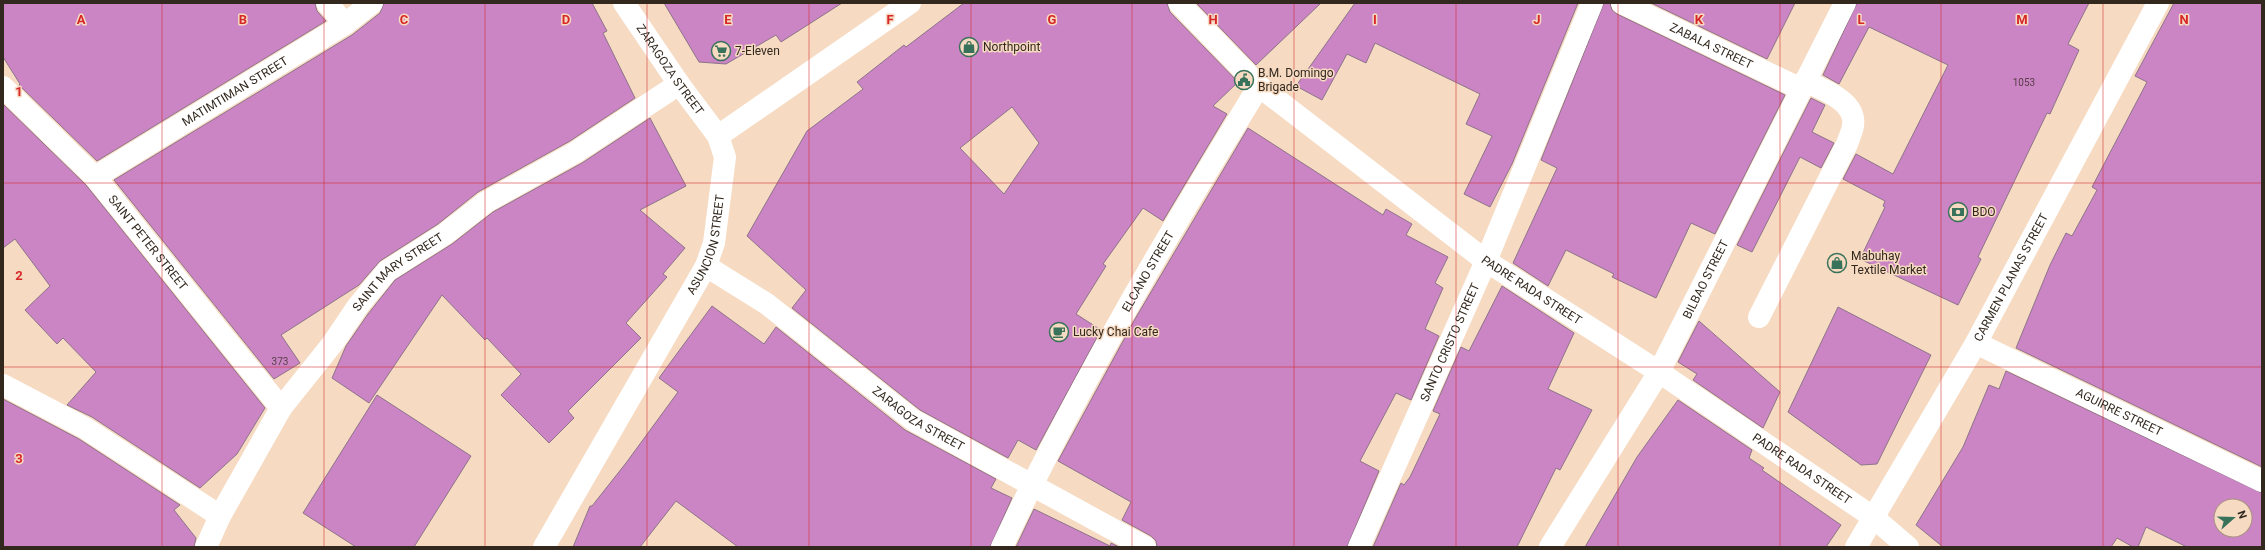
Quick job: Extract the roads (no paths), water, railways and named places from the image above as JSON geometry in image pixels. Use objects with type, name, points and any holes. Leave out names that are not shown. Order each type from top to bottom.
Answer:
[{"type":"street","points":[[327,3],[345,24]]},
{"type":"street","name":"MATIMTIMAN STREET","points":[[96,177],[345,24],[372,3]]},
{"type":"street","name":"ZARAGOZA STREET","points":[[624,3],[679,84],[718,136]]},
{"type":"street","points":[[718,136],[910,3]]},
{"type":"street","name":"PADRE RADA STREET","points":[[1179,3],[1259,86],[1486,261],[1659,372],[1873,517],[1908,547]]},
{"type":"street","name":"SANTO CRISTO STREET","points":[[1359,547],[1486,261],[1592,3]]},
{"type":"street","name":"ZABALA STREET","points":[[1622,3],[1846,104],[1852,114],[1853,126],[1840,158],[1759,317]]},
{"type":"street","name":"BILBAO STREET","points":[[1550,547],[1659,372],[1845,3]]},
{"type":"street","name":"CARMEN PLANAS STREET","points":[[1856,547],[1976,343],[2158,3]]},
{"type":"street","name":"SAINT MARY STREET","points":[[206,547],[220,516],[281,408],[333,343],[358,306],[387,271],[445,234],[486,202],[576,152],[679,84]]},
{"type":"street","name":"ELCANO STREET","points":[[1002,547],[1031,485],[1166,238],[1259,86]]},
{"type":"street","name":"SAINT PETER STREET","points":[[4,91],[96,177],[281,408]]},
{"type":"street","name":"ASUNCION STREET","points":[[544,547],[706,266],[714,243],[725,157],[718,136]]},
{"type":"street","name":"ZARAGOZA STREET","points":[[706,266],[767,304],[913,420],[1145,547]]},
{"type":"street","name":"AGUIRRE STREET","points":[[1976,343],[2262,481]]},
{"type":"street","points":[[3,385],[85,428],[220,516]]},
{"type":"place","name":"Northpoint","points":[[969,47]]},
{"type":"place","name":"7-Eleven","points":[[721,51]]},
{"type":"place","name":"B.M. Domingo Brigade","points":[[1244,80]]},
{"type":"place","name":"BDO","points":[[1958,212]]},
{"type":"place","name":"Mabuhay Textile Market","points":[[1837,263]]},
{"type":"place","name":"Lucky Chai Cafe","points":[[1059,332]]}]
